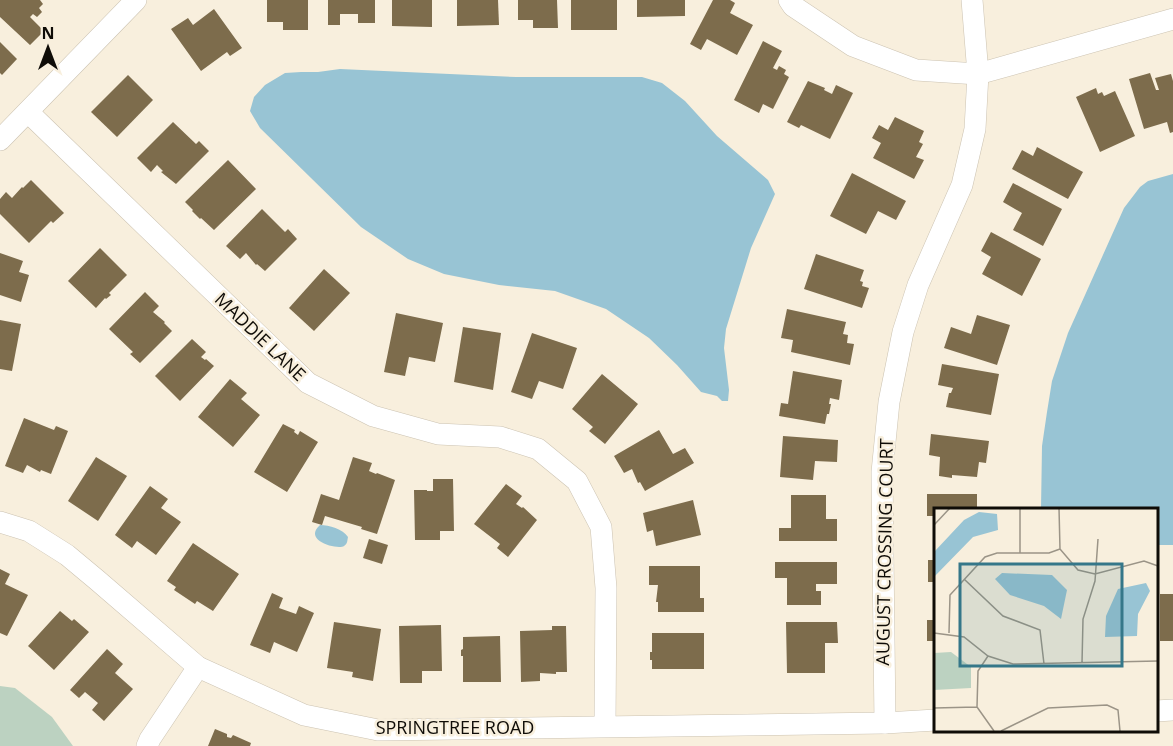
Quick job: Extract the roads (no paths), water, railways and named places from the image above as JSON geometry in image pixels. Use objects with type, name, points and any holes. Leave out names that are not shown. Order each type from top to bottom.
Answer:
[{"type":"street","points":[[0,140],[136,0]]},
{"type":"street","points":[[789,0],[794,6],[853,46],[916,70],[978,74],[1173,19]]},
{"type":"street","name":"AUGUST CROSSING COURT","points":[[885,723],[882,472],[889,402],[903,332],[918,285],[962,185],[975,129],[978,74],[972,0]]},
{"type":"street","name":"MADDIE LANE","points":[[28,112],[308,383],[373,416],[438,434],[500,437],[538,449],[577,481],[601,527],[606,588],[605,726]]},
{"type":"street","name":"SPRINGTREE ROAD","points":[[0,522],[29,531],[67,555],[198,667],[304,715],[378,730],[885,723],[934,720]]},
{"type":"street","points":[[147,746],[198,667]]},
{"type":"street","points":[[1158,711],[1173,710]]},
{"type":"water","points":[[340,69],[516,77],[642,77],[662,83],[685,101],[717,136],[768,180],[775,194],[751,248],[726,329],[724,348],[729,390],[728,401],[722,401],[717,396],[701,392],[649,338],[606,309],[555,291],[499,285],[444,274],[408,259],[361,227],[260,128],[250,111],[254,97],[265,85],[285,73]]},
{"type":"water","points":[[1173,174],[1173,545],[1158,545],[1158,508],[1041,508],[1042,446],[1052,381],[1068,333],[1124,208],[1140,187],[1148,181]]},
{"type":"water","points":[[320,525],[343,532],[348,537],[346,544],[335,547],[318,540],[315,536]]}]
